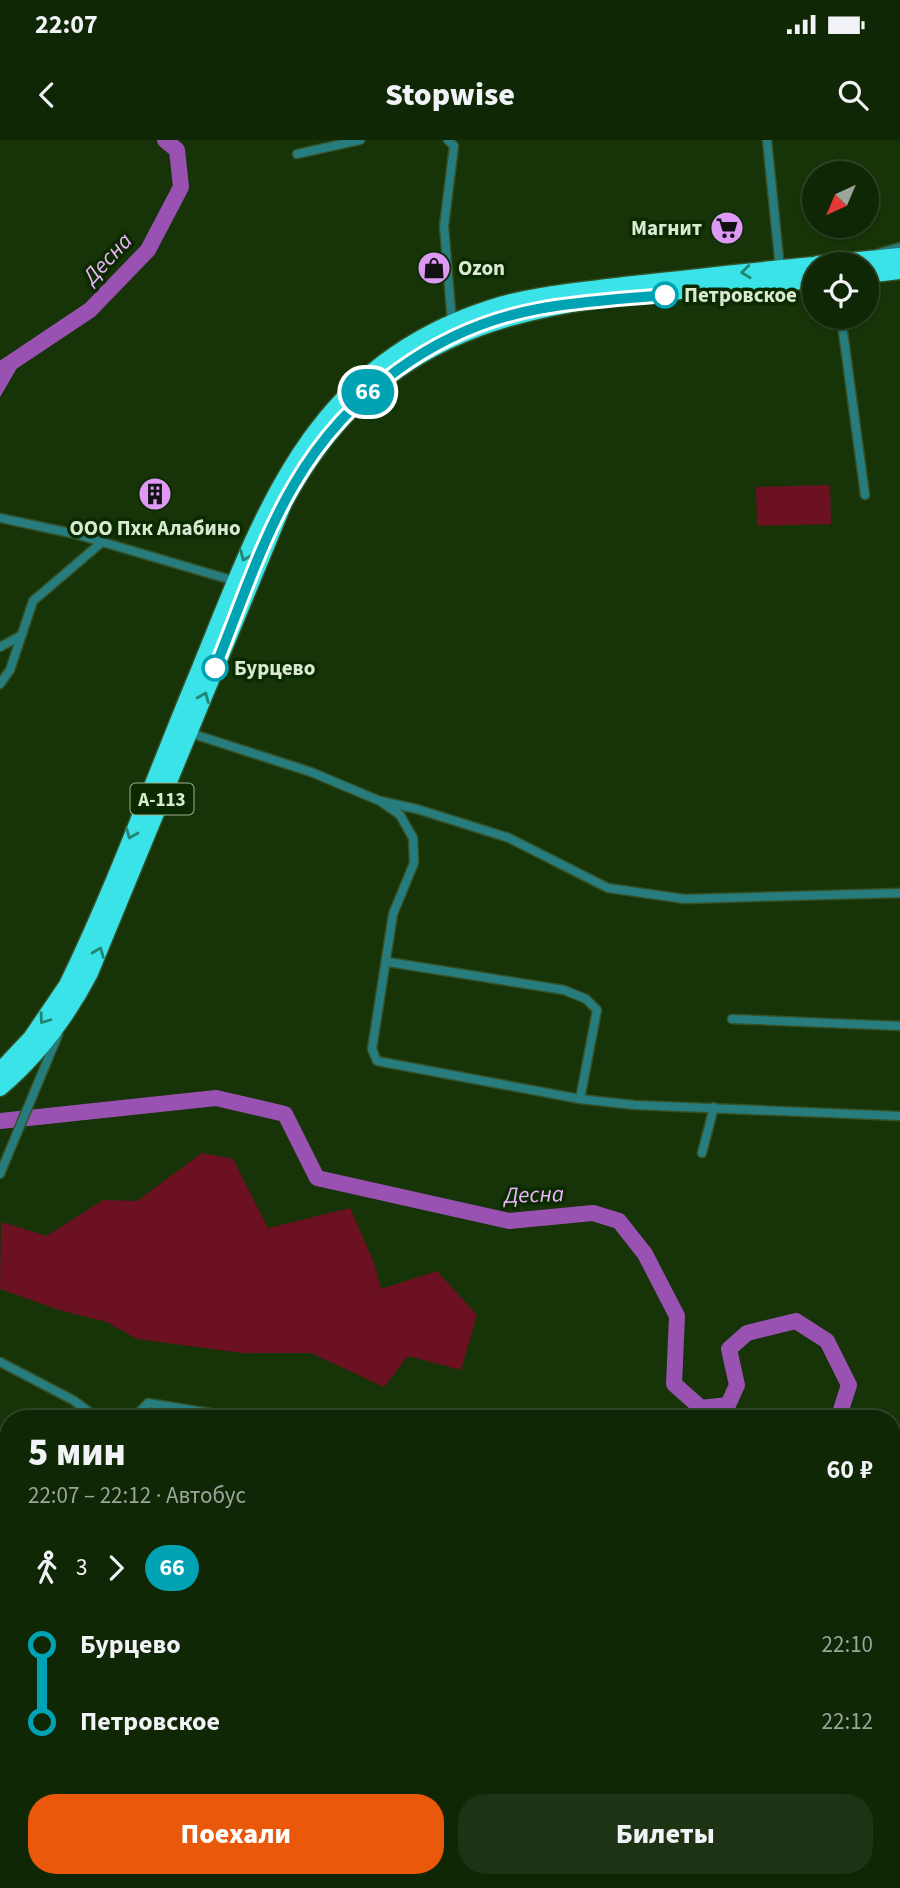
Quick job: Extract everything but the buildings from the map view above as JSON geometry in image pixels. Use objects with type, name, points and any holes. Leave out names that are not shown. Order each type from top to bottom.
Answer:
[{"type":"highway","name":"А-113","points":[[879,262],[900,256]]},
{"type":"highway","name":"А-113","points":[[0,1088],[7,1071],[51,1009],[76,967],[276,489],[295,458],[329,413],[387,361],[452,323],[488,309],[539,295],[802,265]]},
{"type":"highway","name":"А-113","points":[[879,269],[900,271]]},
{"type":"highway","name":"А-113","points":[[7,1071],[68,1013],[90,973],[267,539],[295,482],[341,419],[394,372],[466,331],[537,309],[802,281]]},
{"type":"street","points":[[297,154],[360,140]]},
{"type":"street","points":[[448,140],[454,146],[444,226],[452,323]]},
{"type":"street","points":[[766,140],[780,268]]},
{"type":"street","points":[[879,259],[900,247]]},
{"type":"street","points":[[843,329],[864,495]]},
{"type":"street","points":[[0,518],[102,542],[235,582]]},
{"type":"street","points":[[0,684],[10,670],[33,601],[102,542]]},
{"type":"street","points":[[0,647],[22,635]]},
{"type":"street","points":[[190,733],[311,772],[380,801],[417,809],[509,838],[608,888],[685,899],[900,893]]},
{"type":"street","points":[[380,801],[400,816],[413,838],[414,863],[393,914],[372,1049],[377,1061],[580,1099],[634,1105],[900,1116]]},
{"type":"street","points":[[387,962],[548,987],[575,993],[591,1002],[597,1010],[580,1099]]},
{"type":"street","points":[[0,1174],[68,1013]]},
{"type":"street","points":[[732,1019],[900,1026]]},
{"type":"street","points":[[702,1153],[715,1107]]},
{"type":"street","points":[[0,1362],[73,1400],[87,1410]]},
{"type":"street","points":[[140,1410],[148,1402],[195,1410]]},
{"type":"shaded area","points":[[25,354],[3,392],[0,397],[0,370]]},
{"type":"shaded area","points":[[830,485],[831,524],[757,526],[756,487]]},
{"type":"shaded area","points":[[202,1153],[233,1159],[268,1228],[350,1208],[374,1263],[381,1289],[437,1271],[477,1315],[461,1370],[408,1356],[384,1387],[311,1353],[242,1353],[137,1339],[107,1322],[59,1310],[0,1289],[1,1222],[47,1236],[103,1200],[137,1201]]},
{"type":"waterway","name":"Десна","points":[[0,370],[90,310],[148,250],[181,187],[177,150],[165,140]]},
{"type":"waterway","name":"Десна","points":[[0,1121],[216,1098],[285,1114],[317,1178],[509,1221],[593,1213],[619,1221],[645,1254],[677,1316],[674,1384],[701,1408],[728,1405],[737,1385],[729,1349],[747,1333],[796,1321],[827,1341],[849,1385],[841,1410]]},
{"type":"bus line","name":"66","points":[[215,668],[267,539],[295,482],[341,419],[374,388],[415,357],[492,321],[537,309],[665,295]]},
{"type":"place","name":"Магнит","points":[[727,228]]},
{"type":"place","name":"Ozon","points":[[434,268]]},
{"type":"place","name":"Петровское","points":[[665,295]]},
{"type":"place","name":"ООО Пхк Алабино","points":[[155,494]]},
{"type":"place","name":"Бурцево","points":[[215,668]]}]
